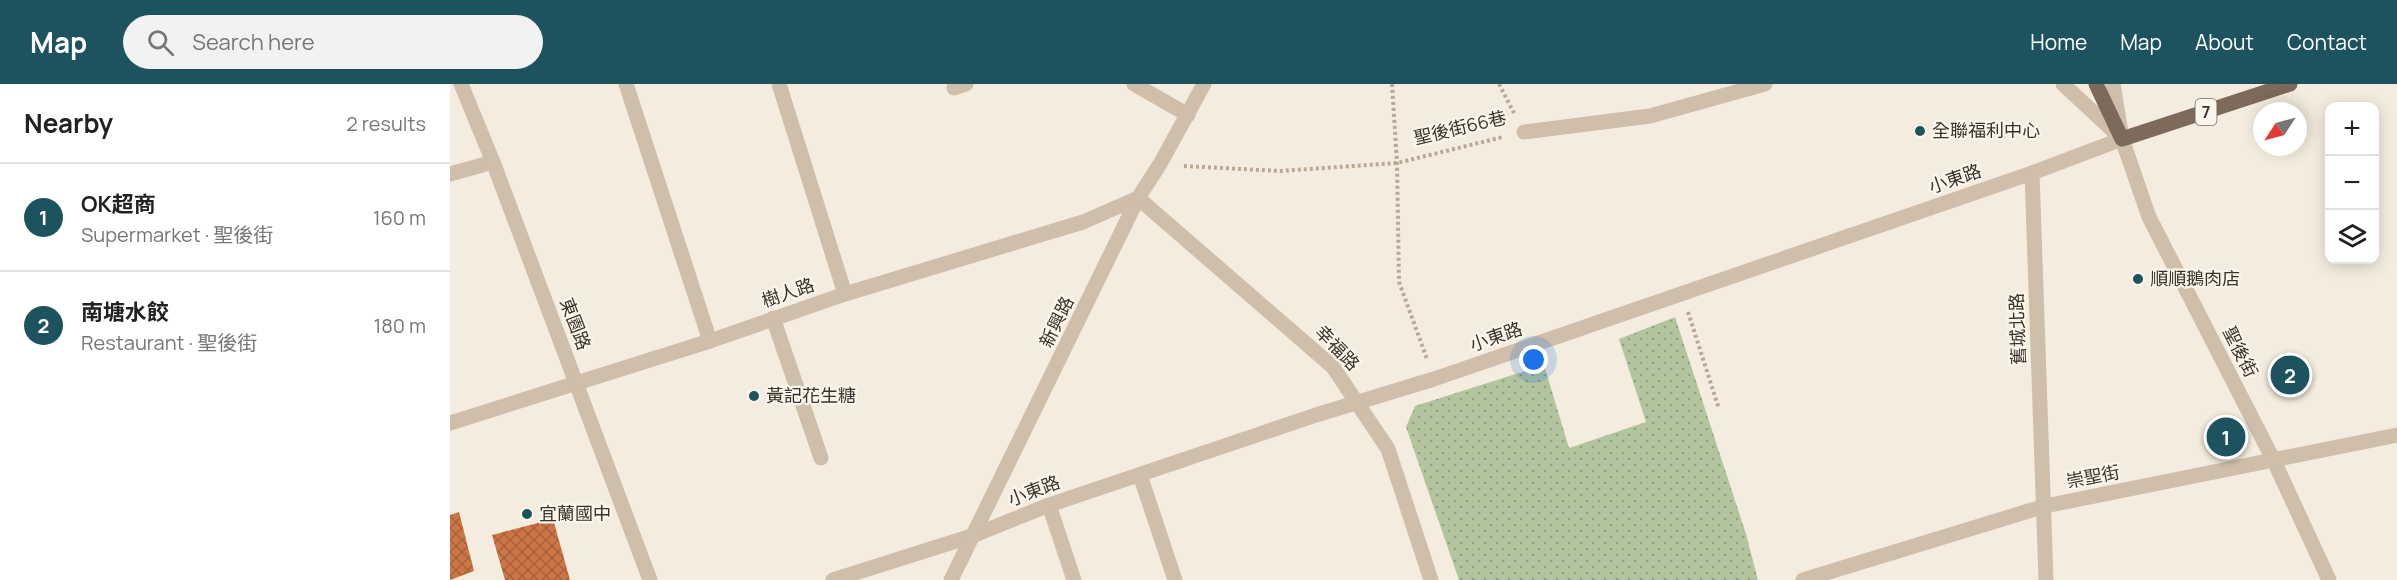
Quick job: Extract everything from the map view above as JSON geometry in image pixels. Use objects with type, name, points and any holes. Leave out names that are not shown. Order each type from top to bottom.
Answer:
[{"type":"main road","points":[[2096,84],[2122,139]]},
{"type":"main road","name":"7","points":[[2122,139],[2290,84]]},
{"type":"street","name":"東園路","points":[[461,84],[493,162],[650,580]]},
{"type":"street","points":[[626,84],[710,341]]},
{"type":"street","points":[[779,84],[845,294]]},
{"type":"street","points":[[1134,84],[1188,115]]},
{"type":"street","name":"新興路","points":[[951,580],[1138,198],[1160,164],[1204,84]]},
{"type":"street","name":"聖後街66巷","points":[[1524,132],[1650,116],[1765,84]]},
{"type":"street","name":"聖後街","points":[[2063,84],[2122,139]]},
{"type":"street","name":"聖後街","points":[[2113,84],[2122,139],[2149,217],[2274,461],[2329,580]]},
{"type":"street","points":[[2032,173],[2122,139]]},
{"type":"street","points":[[450,174],[493,162]]},
{"type":"street","name":"小東路","points":[[833,580],[972,536],[1049,505],[1434,379],[2032,173]]},
{"type":"street","name":"舊城北路","points":[[2032,173],[2046,580]]},
{"type":"street","name":"樹人路","points":[[450,423],[710,341],[845,294],[1083,222],[1138,198]]},
{"type":"street","name":"幸福路","points":[[1138,198],[1333,367],[1388,449],[1431,580]]},
{"type":"street","points":[[773,318],[821,458]]},
{"type":"street","name":"崇聖街","points":[[1803,580],[2045,506],[2397,435]]},
{"type":"street","points":[[1140,475],[1175,580]]},
{"type":"street","points":[[1049,505],[1074,580]]},
{"type":"path","points":[[1392,84],[1397,163],[1399,282],[1434,379]]},
{"type":"path","points":[[1498,84],[1524,132]]},
{"type":"path","name":"聖後街66巷","points":[[1160,164],[1280,171],[1397,163],[1524,132]]},
{"type":"path","points":[[1682,294],[1719,409]]},
{"type":"green space","points":[[1675,317],[1746,534],[1758,580],[1459,580],[1406,427],[1415,406],[1544,365],[1569,448],[1646,422],[1619,339]]},
{"type":"building","points":[[459,512],[474,571],[450,580],[450,515]]},
{"type":"building","points":[[553,519],[570,580],[505,580],[492,535]]},
{"type":"place","name":"全聯福利中心","points":[[1920,131]]},
{"type":"place","name":"順順鵝肉店","points":[[2138,279]]},
{"type":"place","name":"南塘水餃","points":[[2290,375]]},
{"type":"place","name":"黃記花生糖","points":[[754,396]]},
{"type":"place","name":"OK超商","points":[[2226,437]]},
{"type":"place","name":"宜蘭國中","points":[[527,514]]}]
